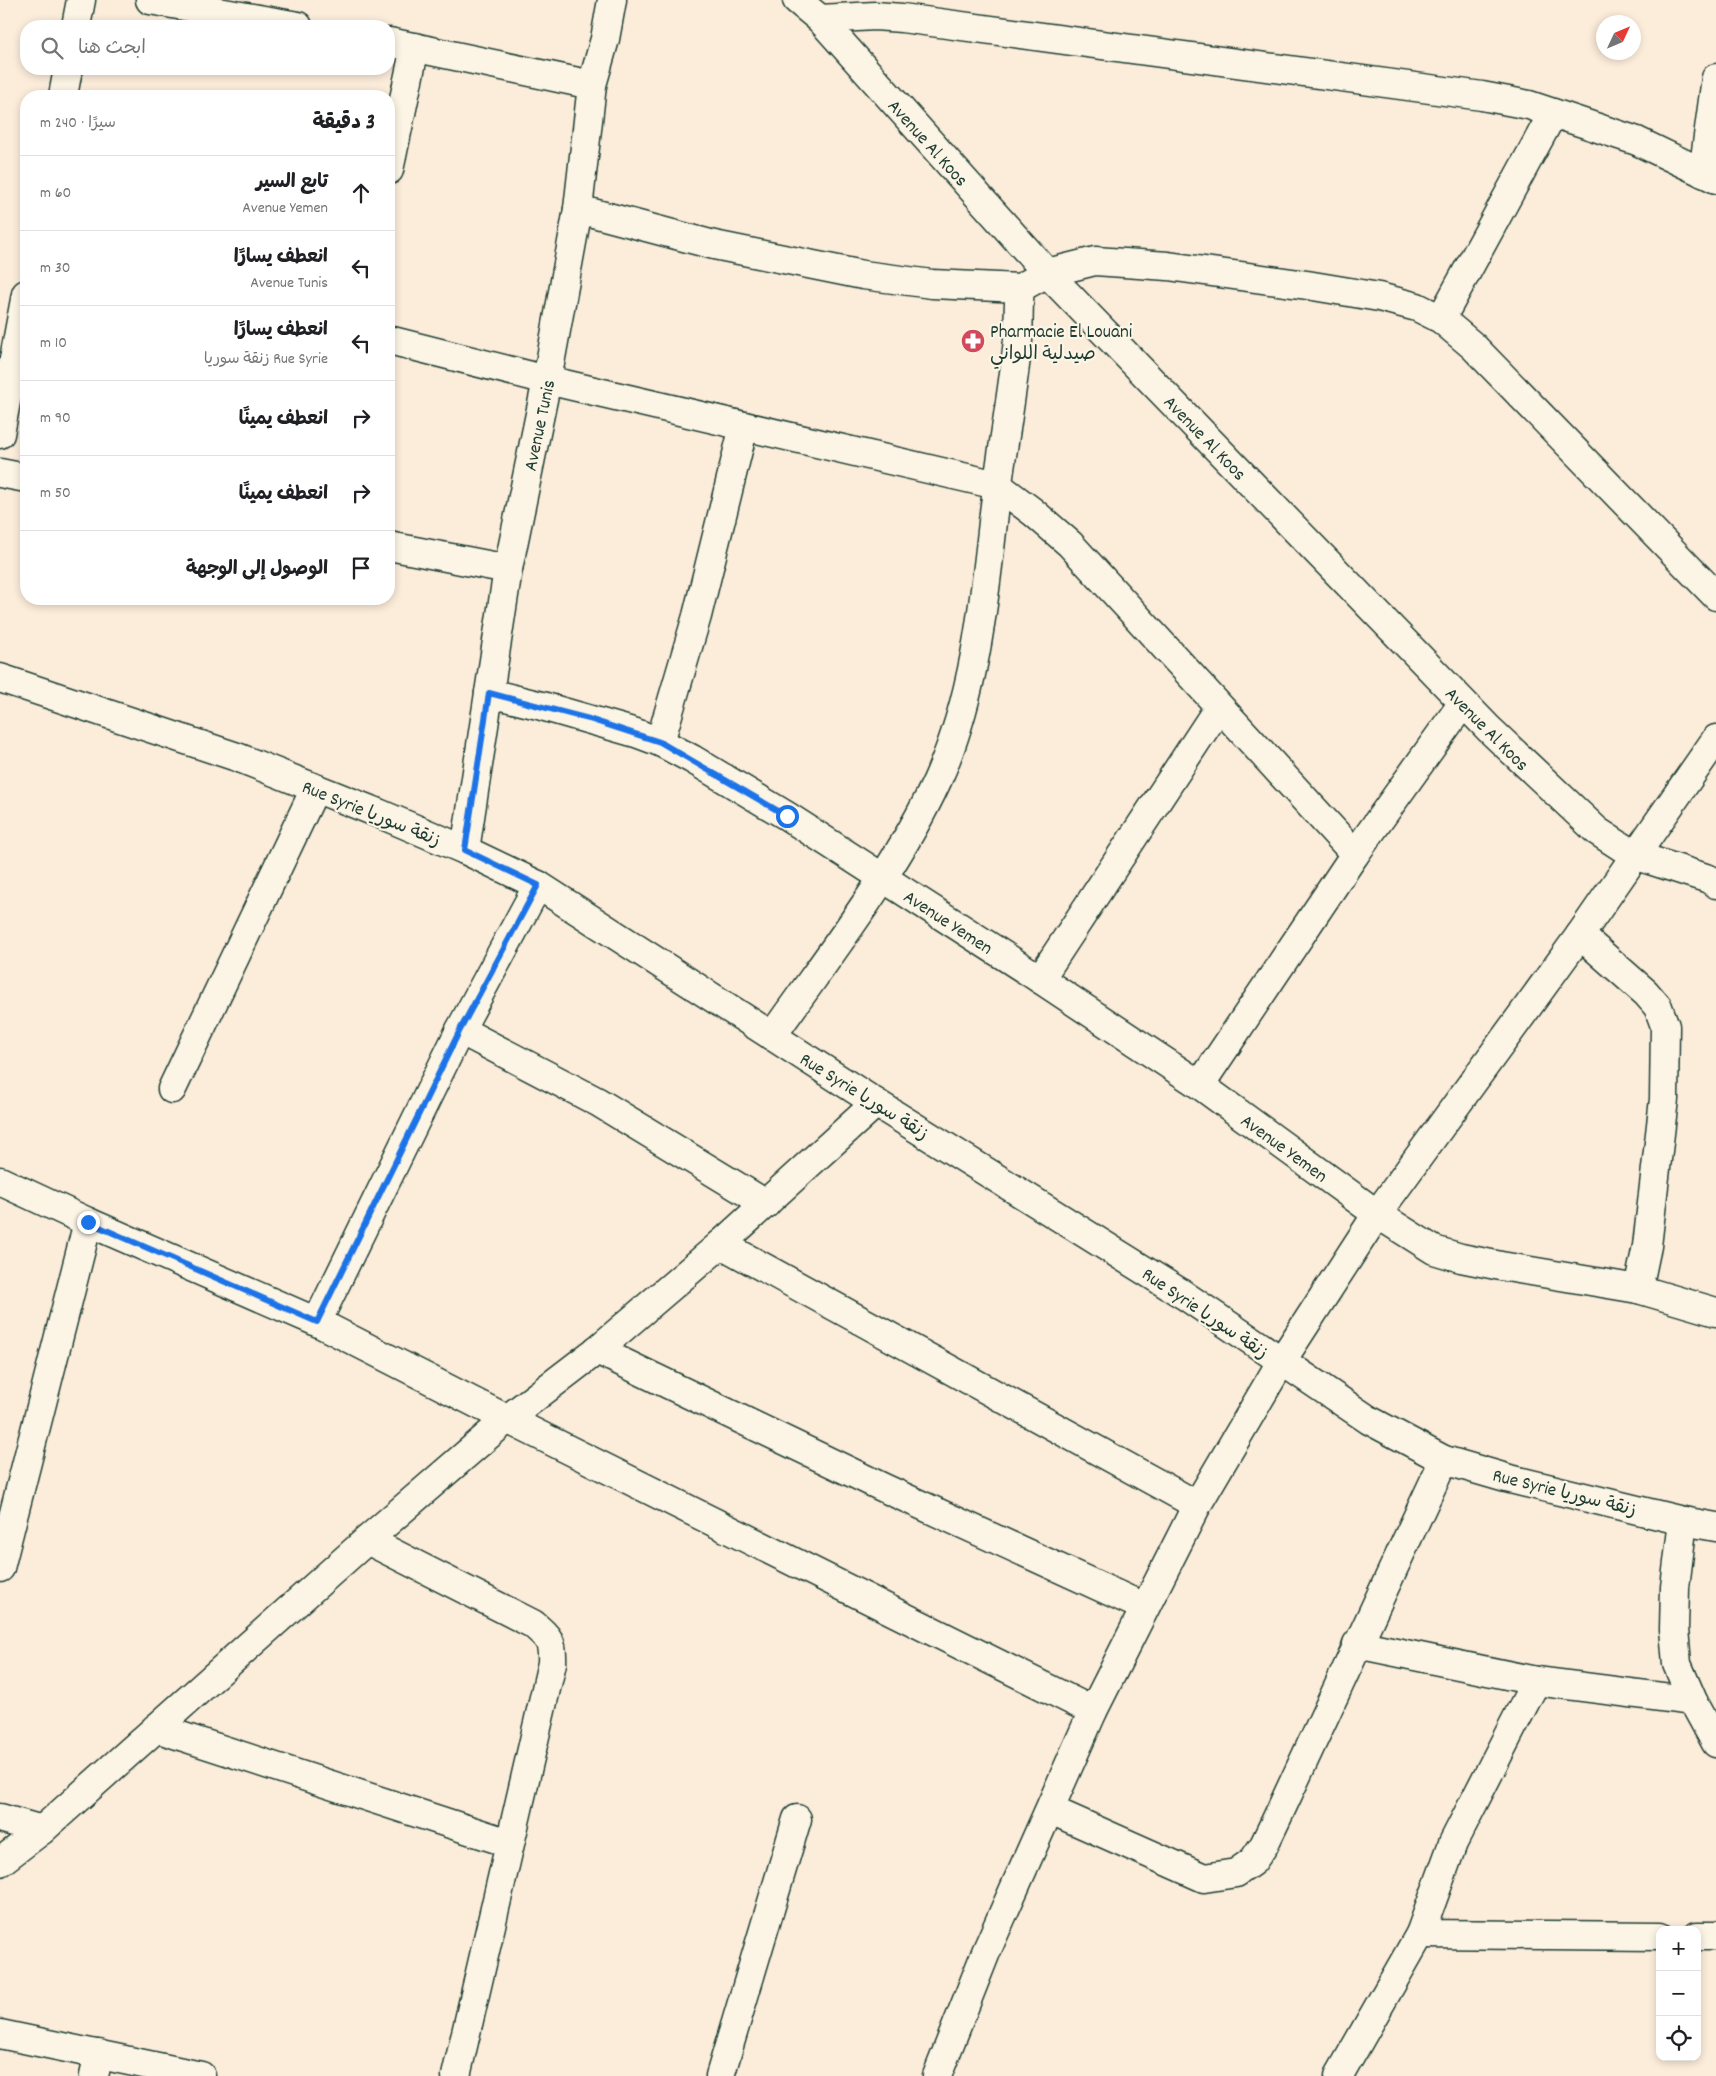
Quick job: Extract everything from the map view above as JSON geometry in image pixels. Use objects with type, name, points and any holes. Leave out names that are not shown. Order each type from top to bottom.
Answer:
[{"type":"street","points":[[77,20],[81,0]]},
{"type":"street","points":[[150,0],[264,20]]},
{"type":"street","name":"Avenue Tunis","points":[[465,850],[508,569],[547,380],[578,209],[592,85],[605,39],[612,0]]},
{"type":"street","name":"Avenue Al Koos","points":[[797,0],[820,19],[1047,273],[1463,703],[1545,784],[1597,831],[1634,855],[1701,876],[1716,884]]},
{"type":"street","points":[[820,19],[875,16],[922,20],[1482,96],[1529,105],[1637,141],[1709,176],[1716,78]]},
{"type":"street","points":[[395,112],[402,45],[592,85]]},
{"type":"street","points":[[64,90],[67,75]]},
{"type":"street","points":[[1441,320],[1552,112]]},
{"type":"street","points":[[578,209],[714,245],[863,275],[932,284],[1020,288],[1047,273],[1095,261],[1168,266],[1307,285],[1379,297],[1417,307],[1441,320],[1473,346],[1716,596]]},
{"type":"street","points":[[772,1036],[882,878],[936,782],[960,723],[974,668],[984,601],[997,485],[1018,338],[1020,288]]},
{"type":"street","points":[[0,434],[20,326]]},
{"type":"street","points":[[395,342],[547,380],[997,485],[1033,512],[1070,544],[1355,854]]},
{"type":"street","points":[[660,742],[697,616],[744,426]]},
{"type":"street","points":[[0,473],[20,477]]},
{"type":"street","points":[[395,547],[508,569]]},
{"type":"street","name":"Rue Syrie زنقة سوريا","points":[[0,678],[237,757],[378,813],[465,850],[538,885],[876,1103],[1243,1333],[1281,1362],[1369,1420],[1444,1460],[1506,1478],[1683,1521],[1716,1527]]},
{"type":"street","name":"Avenue Yemen","points":[[489,693],[589,719],[660,742],[787,816],[1040,979],[1200,1086],[1378,1214],[1434,1250],[1493,1264],[1638,1289],[1716,1312]]},
{"type":"street","points":[[1200,1086],[1355,854],[1463,703]]},
{"type":"street","points":[[1040,979],[1220,707]]},
{"type":"street","points":[[937,2076],[986,1952],[1051,1810],[1093,1711],[1197,1504],[1281,1362],[1378,1214],[1580,935],[1716,739]]},
{"type":"street","points":[[172,1089],[316,789]]},
{"type":"street","points":[[317,1322],[460,1030],[538,885]]},
{"type":"street","points":[[1580,935],[1646,993],[1658,1007],[1665,1026],[1664,1099],[1647,1246],[1638,1289]]},
{"type":"street","points":[[460,1030],[598,1102],[766,1204]]},
{"type":"street","points":[[0,1862],[42,1830],[507,1419],[597,1350],[721,1244],[876,1103]]},
{"type":"street","points":[[0,1181],[88,1222],[317,1322],[507,1419],[1093,1711]]},
{"type":"street","points":[[0,1568],[13,1523],[88,1222]]},
{"type":"street","points":[[721,1244],[1197,1504]]},
{"type":"street","points":[[597,1350],[884,1488],[1144,1607]]},
{"type":"street","points":[[1051,1810],[1204,1878],[1236,1873],[1253,1861],[1264,1844],[1444,1460]]},
{"type":"street","points":[[1683,1521],[1675,1587],[1674,1628],[1677,1664],[1693,1702],[1716,1743]]},
{"type":"street","points":[[368,1540],[533,1624],[545,1635],[552,1647],[552,1663],[456,2076]]},
{"type":"street","points":[[1357,1644],[1536,1681],[1693,1702]]},
{"type":"street","points":[[1339,2076],[1420,1934],[1453,1843],[1536,1681]]},
{"type":"street","points":[[156,1728],[510,1843]]},
{"type":"street","points":[[0,1818],[42,1830]]},
{"type":"street","points":[[720,2076],[797,1819]]},
{"type":"street","points":[[1420,1934],[1656,1936]]},
{"type":"street","points":[[1701,1936],[1716,1936]]},
{"type":"street","points":[[0,2034],[96,2065],[201,2076]]},
{"type":"place","name":"Pharmacie El Louani صيدلية اللواني","points":[[973,341]]},
{"type":"route","points":[[88,1222],[317,1322],[460,1030],[538,885],[465,850],[489,693],[589,719],[660,742],[787,816]]}]
